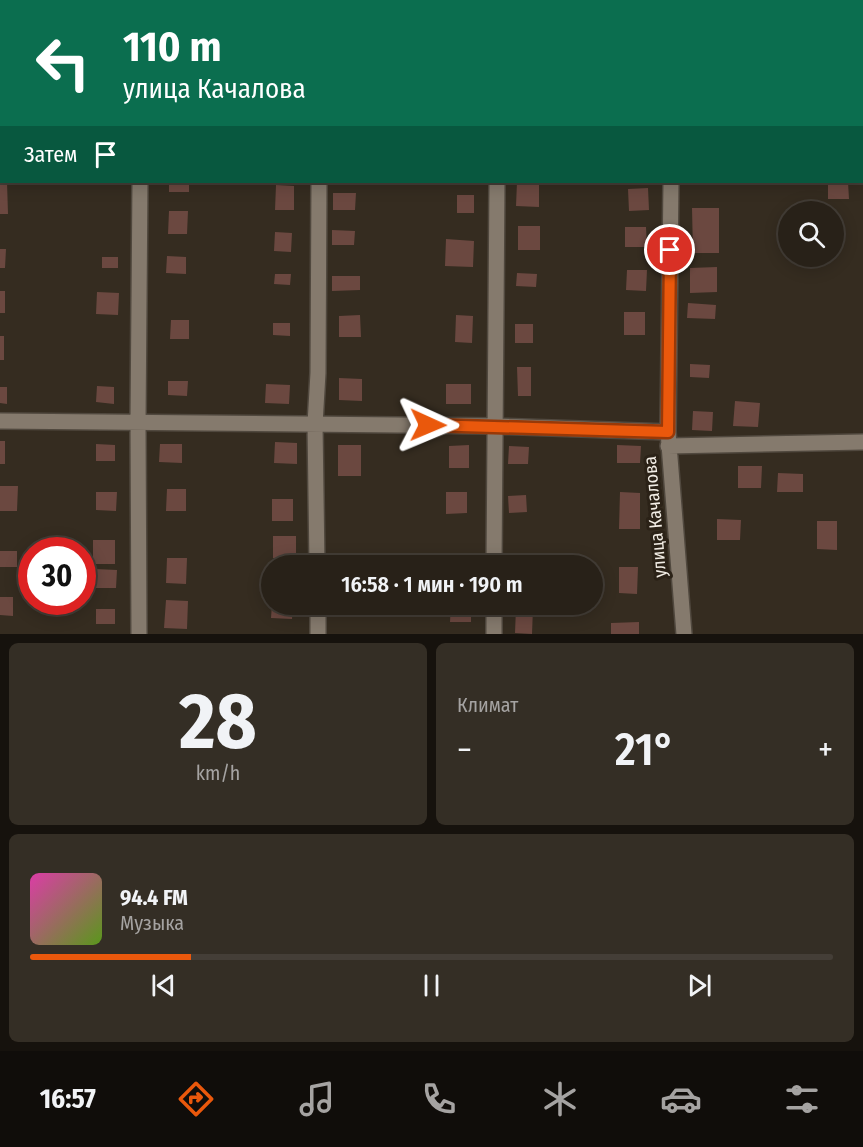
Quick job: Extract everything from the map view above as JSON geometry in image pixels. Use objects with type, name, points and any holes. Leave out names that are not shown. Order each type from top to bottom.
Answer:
[{"type":"street","points":[[139,634],[140,183]]},
{"type":"street","points":[[317,555],[315,424],[318,373],[319,183]]},
{"type":"street","points":[[494,555],[497,183]]},
{"type":"street","name":"улица Качалова","points":[[671,183],[668,439],[684,634]]},
{"type":"street","points":[[0,422],[496,426],[668,439],[863,442]]},
{"type":"street","points":[[318,615],[318,634]]},
{"type":"street","points":[[494,615],[494,634]]},
{"type":"building","points":[[0,183],[7,183],[8,214],[0,214]]},
{"type":"building","points":[[169,183],[189,183],[189,192],[169,192]]},
{"type":"building","points":[[517,183],[539,183],[539,207],[516,206]]},
{"type":"building","points":[[828,183],[848,183],[849,199],[828,199]]},
{"type":"building","points":[[276,185],[294,186],[294,210],[275,210]]},
{"type":"building","points":[[648,188],[649,210],[629,211],[628,189]]},
{"type":"building","points":[[333,193],[356,193],[355,210],[333,210]]},
{"type":"building","points":[[457,195],[474,195],[474,213],[457,213]]},
{"type":"building","points":[[692,208],[719,208],[719,253],[693,253]]},
{"type":"building","points":[[169,211],[188,211],[187,234],[168,234]]},
{"type":"building","points":[[518,226],[540,226],[540,250],[518,250]]},
{"type":"building","points":[[625,227],[646,227],[647,247],[625,247]]},
{"type":"building","points":[[332,230],[355,231],[354,245],[332,245]]},
{"type":"building","points":[[275,232],[292,233],[291,252],[274,251]]},
{"type":"building","points":[[446,239],[474,241],[473,267],[445,266]]},
{"type":"building","points":[[0,249],[6,249],[5,268],[0,268]]},
{"type":"building","points":[[167,256],[186,257],[186,274],[166,273]]},
{"type":"building","points":[[102,257],[118,257],[118,268],[102,268]]},
{"type":"building","points":[[717,267],[717,292],[690,293],[690,268]]},
{"type":"building","points":[[627,270],[647,270],[646,291],[626,290]]},
{"type":"building","points":[[517,273],[537,274],[536,287],[516,286]]},
{"type":"building","points":[[275,274],[291,274],[290,285],[274,284]]},
{"type":"building","points":[[332,276],[360,276],[360,290],[332,291]]},
{"type":"building","points":[[0,291],[5,291],[5,313],[0,313]]},
{"type":"building","points":[[97,292],[119,293],[118,315],[96,314]]},
{"type":"building","points":[[688,303],[716,305],[715,319],[687,318]]},
{"type":"building","points":[[624,312],[645,312],[645,335],[624,335]]},
{"type":"building","points":[[360,315],[361,337],[339,337],[339,316]]},
{"type":"building","points":[[456,315],[473,316],[472,343],[455,342]]},
{"type":"building","points":[[171,320],[189,320],[189,339],[170,339]]},
{"type":"building","points":[[273,323],[290,323],[290,336],[273,335]]},
{"type":"building","points":[[515,324],[533,324],[533,343],[515,343]]},
{"type":"building","points":[[0,336],[4,336],[4,360],[0,360]]},
{"type":"building","points":[[690,364],[710,365],[709,378],[690,377]]},
{"type":"building","points":[[517,367],[531,367],[531,396],[518,396]]},
{"type":"building","points":[[339,378],[362,379],[362,401],[339,400]]},
{"type":"building","points":[[168,381],[188,381],[187,396],[168,395]]},
{"type":"building","points":[[266,384],[290,385],[289,404],[265,403]]},
{"type":"building","points":[[446,384],[471,384],[471,404],[446,404]]},
{"type":"building","points":[[97,386],[114,387],[114,404],[96,402]]},
{"type":"building","points":[[0,387],[7,387],[7,404],[0,403]]},
{"type":"building","points":[[735,401],[760,403],[758,427],[733,426]]},
{"type":"building","points":[[693,411],[713,412],[712,431],[692,430]]},
{"type":"building","points":[[0,441],[5,441],[5,464],[0,464]]},
{"type":"building","points":[[275,442],[297,443],[297,464],[274,463]]},
{"type":"building","points":[[96,444],[115,445],[115,461],[96,461]]},
{"type":"building","points":[[160,444],[182,444],[182,463],[159,462]]},
{"type":"building","points":[[338,445],[361,445],[361,476],[338,476]]},
{"type":"building","points":[[469,445],[469,468],[449,468],[449,446]]},
{"type":"building","points":[[617,445],[641,446],[640,463],[617,463]]},
{"type":"building","points":[[509,446],[529,447],[528,464],[508,464]]},
{"type":"building","points":[[738,466],[762,466],[761,488],[738,488]]},
{"type":"building","points":[[778,473],[803,474],[803,492],[777,492]]},
{"type":"building","points":[[0,486],[18,486],[17,511],[0,511]]},
{"type":"building","points":[[167,489],[186,489],[186,511],[166,511]]},
{"type":"building","points":[[96,492],[117,492],[116,511],[96,510]]},
{"type":"building","points":[[446,492],[467,492],[467,513],[446,514]]},
{"type":"building","points":[[620,492],[640,493],[640,529],[619,529]]},
{"type":"building","points":[[526,495],[527,512],[509,513],[508,496]]},
{"type":"building","points":[[272,499],[293,499],[293,521],[272,521]]},
{"type":"building","points":[[717,519],[741,520],[740,540],[717,540]]},
{"type":"building","points":[[817,521],[837,521],[837,550],[817,549]]},
{"type":"building","points":[[273,536],[296,536],[296,555],[273,555]]},
{"type":"building","points":[[96,540],[115,540],[115,564],[96,564]]},
{"type":"building","points":[[0,551],[17,551],[17,567],[0,567]]},
{"type":"building","points":[[167,558],[187,558],[186,584],[166,583]]},
{"type":"building","points":[[619,567],[638,567],[637,594],[619,593]]},
{"type":"building","points":[[96,569],[117,570],[116,588],[96,588]]},
{"type":"building","points":[[0,597],[13,597],[13,616],[0,615]]},
{"type":"building","points":[[166,600],[188,601],[187,629],[164,628]]},
{"type":"building","points":[[96,609],[115,609],[115,624],[96,624]]},
{"type":"building","points":[[271,615],[292,615],[292,619],[271,618]]},
{"type":"building","points":[[450,615],[471,615],[471,622],[450,622]]},
{"type":"building","points":[[516,615],[533,615],[532,634],[515,633]]},
{"type":"building","points":[[639,622],[639,634],[611,634],[611,623]]},
{"type":"route","points":[[428,425],[668,432],[670,250]]}]
